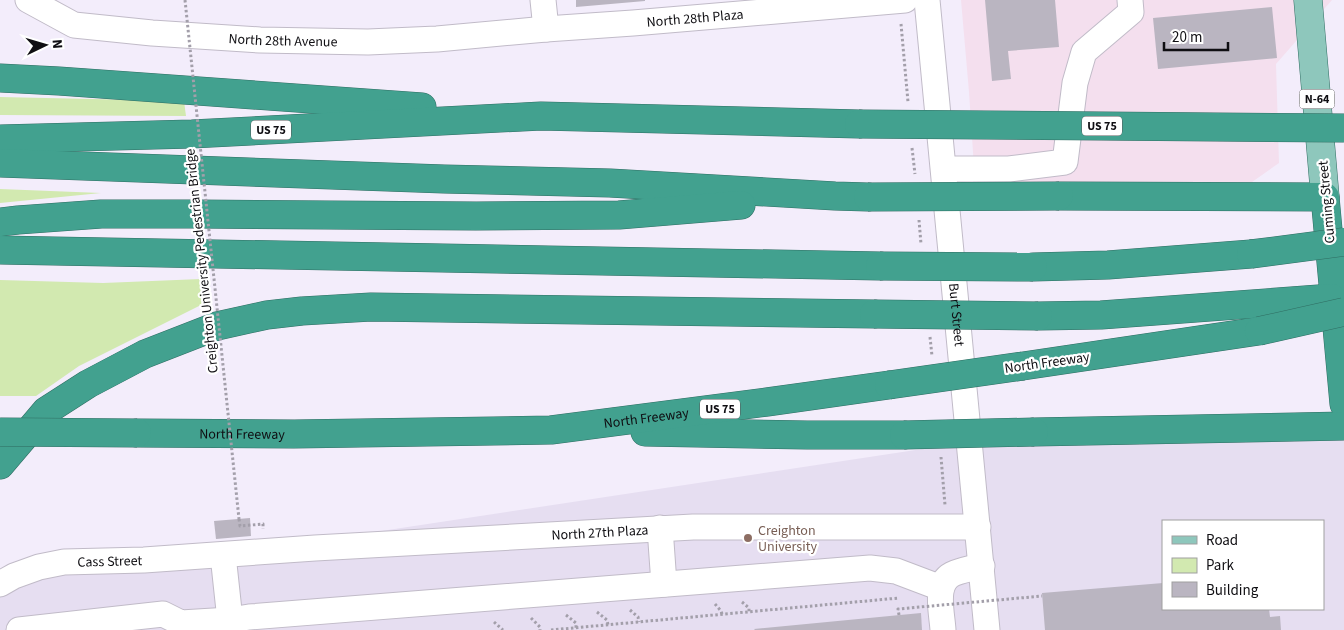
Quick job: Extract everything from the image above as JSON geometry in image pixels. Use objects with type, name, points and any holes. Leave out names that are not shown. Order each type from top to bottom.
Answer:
[{"type":"highway","points":[[0,78],[541,116]]},
{"type":"highway","name":"US 75","points":[[0,139],[192,134],[541,116],[860,124],[1344,128]]},
{"type":"highway","points":[[0,163],[444,180],[610,183],[868,197],[1325,197]]},
{"type":"highway","points":[[0,222],[101,214],[619,215],[835,196]]},
{"type":"highway","name":"Cuming Street","points":[[1325,197],[1344,404]]},
{"type":"highway","points":[[0,250],[1033,268],[1108,266],[1251,254],[1344,242]]},
{"type":"highway","points":[[0,464],[46,411],[88,384],[145,354],[217,326],[266,315],[371,307],[1038,316],[1101,315],[1344,297]]},
{"type":"highway","name":"North Freeway","points":[[0,432],[294,434],[551,430],[767,402],[1259,331],[1344,312]]},
{"type":"highway","points":[[551,430],[798,435],[904,435],[1344,426]]},
{"type":"main road","name":"Cuming Street","points":[[1308,0],[1325,197]]},
{"type":"street","name":"North 28th Avenue","points":[[28,0],[74,25],[152,33],[260,40],[417,41],[546,29]]},
{"type":"street","points":[[543,0],[546,29]]},
{"type":"street","name":"North 28th Plaza","points":[[546,29],[643,23],[905,0]]},
{"type":"street","name":"Burt Street","points":[[928,0],[988,630]]},
{"type":"street","points":[[944,169],[1009,168],[1065,162],[1075,83],[1084,52],[1131,12],[1130,0]]},
{"type":"street","name":"North 27th Plaza","points":[[223,554],[660,528],[978,527]]},
{"type":"street","points":[[660,528],[664,584]]},
{"type":"street","points":[[223,554],[230,620]]},
{"type":"street","name":"Cass Street","points":[[0,584],[14,576],[39,567],[64,562],[144,560],[223,554]]},
{"type":"street","points":[[19,630],[164,614],[178,626],[249,617],[870,568],[896,571],[933,585],[942,584],[953,573],[982,566]]},
{"type":"street","points":[[933,585],[940,597],[942,630]]},
{"type":"path","name":"Creighton University Pedestrian Bridge","points":[[185,0],[239,519]]},
{"type":"path","points":[[551,630],[576,625],[639,622],[722,612],[924,595],[933,585]]},
{"type":"path","points":[[899,615],[898,609],[1042,596]]},
{"type":"path","points":[[638,617],[639,622]]},
{"type":"shaded area","points":[[961,0],[1332,0],[1276,64],[1279,163],[1252,182],[975,182]]},
{"type":"shaded area","name":"Creighton University","points":[[1344,426],[1344,630],[0,630],[0,584],[14,576],[223,555],[1034,432]]},
{"type":"green space","points":[[0,97],[184,101],[186,116],[0,115]]},
{"type":"green space","points":[[0,189],[101,193],[0,203]]},
{"type":"green space","points":[[201,279],[203,304],[79,366],[36,396],[0,396],[0,280],[103,283]]},
{"type":"building","points":[[576,0],[645,0],[645,1],[576,7]]},
{"type":"building","points":[[985,0],[1055,0],[1059,47],[1008,51],[1011,79],[992,81]]},
{"type":"building","points":[[1272,7],[1277,58],[1158,69],[1153,18]]},
{"type":"building","points":[[250,518],[251,536],[216,539],[214,521]]},
{"type":"building","points":[[1162,583],[1162,610],[1269,610],[1270,617],[1280,616],[1281,630],[1045,630],[1042,593]]},
{"type":"building","points":[[921,613],[922,630],[754,629]]},
{"type":"place","name":"Creighton University","points":[[748,538]]}]
